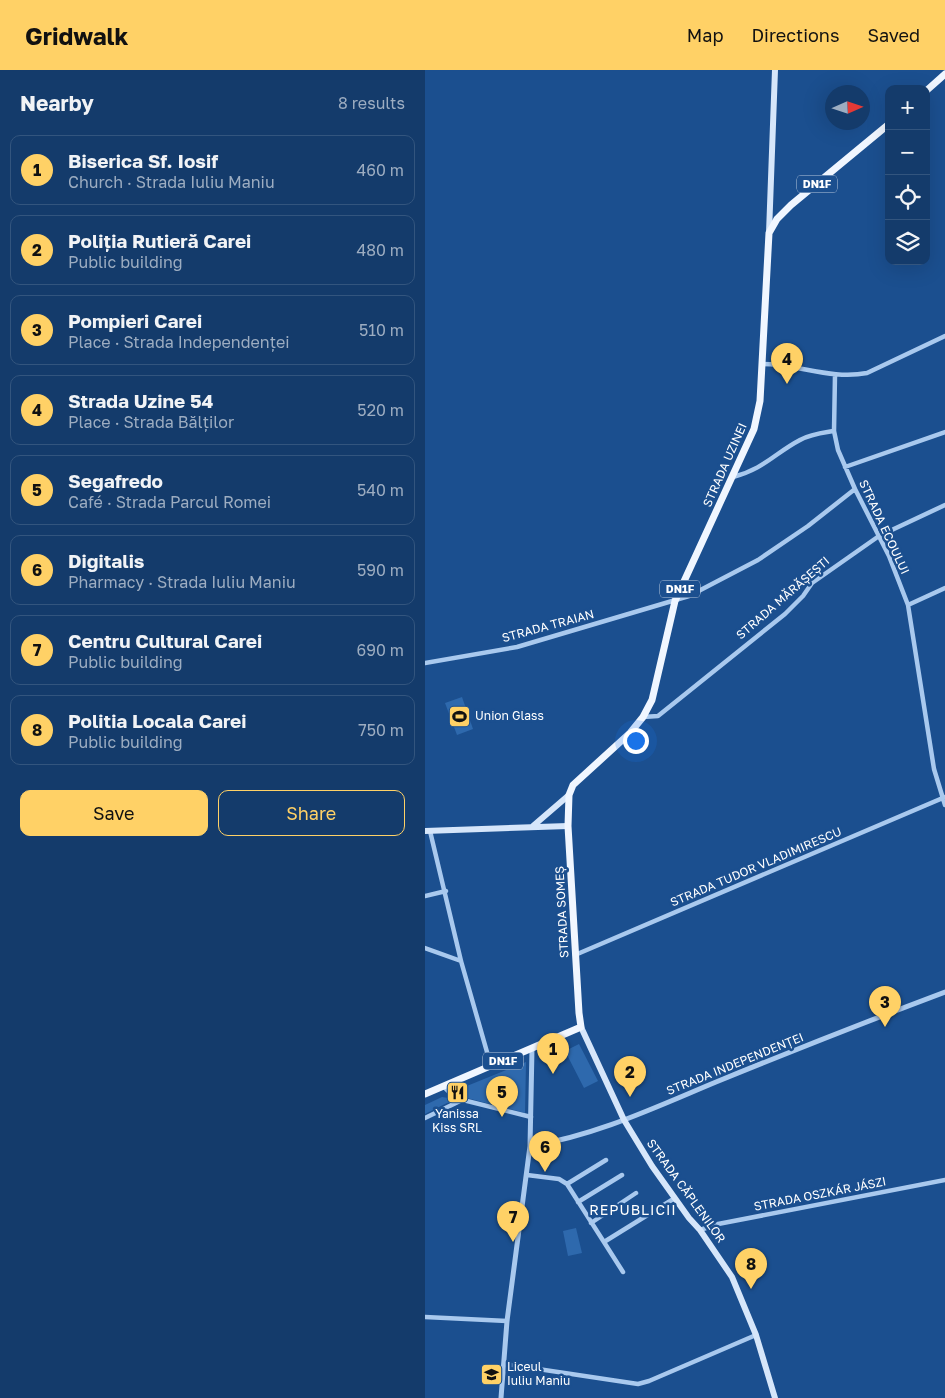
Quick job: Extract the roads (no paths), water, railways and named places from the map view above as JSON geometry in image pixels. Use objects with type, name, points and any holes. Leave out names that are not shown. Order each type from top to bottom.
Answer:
[{"type":"main road","points":[[769,233],[775,70]]},
{"type":"main road","points":[[930,87],[945,74]]},
{"type":"main road","name":"DN1F","points":[[769,233],[777,219],[791,205],[885,127]]},
{"type":"main road","name":"STRADA UZINEI","points":[[569,795],[573,785],[630,733],[643,717],[652,700],[675,601],[754,429],[760,401],[769,233]]},
{"type":"main road","points":[[533,826],[569,795]]},
{"type":"main road","name":"STRADA SOMEȘ","points":[[569,795],[568,826],[581,1027]]},
{"type":"main road","points":[[428,831],[568,826]]},
{"type":"main road","name":"DN1F","points":[[425,1094],[581,1027]]},
{"type":"main road","name":"STRADA CĂPLENILOR","points":[[581,1027],[624,1120],[651,1166],[700,1230],[732,1277],[756,1335],[775,1398]]},
{"type":"street","points":[[762,364],[776,364],[835,375],[854,376],[867,373],[945,336]]},
{"type":"street","name":"STRADA ECOULUI","points":[[835,375],[834,431],[838,450],[855,489],[889,556],[908,605],[933,769],[945,805]]},
{"type":"street","points":[[733,477],[749,473],[799,440],[814,434],[834,431]]},
{"type":"street","points":[[845,467],[945,432]]},
{"type":"street","name":"STRADA TRAIAN","points":[[425,663],[517,647],[689,596],[758,560],[808,526],[855,489]]},
{"type":"street","name":"STRADA MĂRĂȘEȘTI","points":[[643,717],[658,716],[785,614],[803,596],[812,583],[879,536],[945,505]]},
{"type":"street","points":[[908,605],[945,588]]},
{"type":"street","name":"STRADA TUDOR VLADIMIRESCU","points":[[575,955],[943,797]]},
{"type":"street","points":[[428,831],[446,891],[461,961],[491,1066]]},
{"type":"street","points":[[425,896],[446,891]]},
{"type":"street","points":[[425,948],[461,961]]},
{"type":"street","name":"STRADA INDEPENDENȚEI","points":[[530,1146],[559,1142],[624,1120],[830,1036],[945,992]]},
{"type":"street","points":[[501,1398],[507,1321],[530,1146],[532,1049]]},
{"type":"street","points":[[443,1086],[455,1098],[531,1118]]},
{"type":"street","points":[[425,1118],[463,1100]]},
{"type":"street","points":[[567,1184],[606,1160]]},
{"type":"street","points":[[578,1202],[622,1175]]},
{"type":"street","points":[[527,1176],[559,1179],[567,1184],[623,1272]]},
{"type":"street","name":"STRADA OSZKÁR JÁSZI","points":[[700,1230],[717,1224],[945,1180]]},
{"type":"street","points":[[591,1222],[636,1194]]},
{"type":"street","points":[[604,1242],[675,1198]]},
{"type":"street","points":[[425,1317],[507,1321]]},
{"type":"street","points":[[504,1364],[638,1384],[756,1335]]},
{"type":"place","name":"Strada Uzine 54","points":[[787,384]]},
{"type":"place","name":"Union Glass","points":[[459,716]]},
{"type":"place","name":"Pompieri Carei","points":[[885,1027]]},
{"type":"place","name":"Biserica Sf. Iosif","points":[[553,1074]]},
{"type":"place","name":"Yanissa Kiss SRL","points":[[457,1093]]},
{"type":"place","name":"Poliția Rutieră Carei","points":[[630,1097]]},
{"type":"place","name":"Segafredo","points":[[502,1117]]},
{"type":"place","name":"Digitalis","points":[[545,1172]]},
{"type":"place","name":"Centru Cultural Carei","points":[[513,1242]]},
{"type":"place","name":"Politia Locala Carei","points":[[751,1289]]},
{"type":"place","name":"Liceul Iuliu Maniu","points":[[491,1374]]},
{"type":"district","name":"REPUBLICII","points":[[633,1210]]}]
